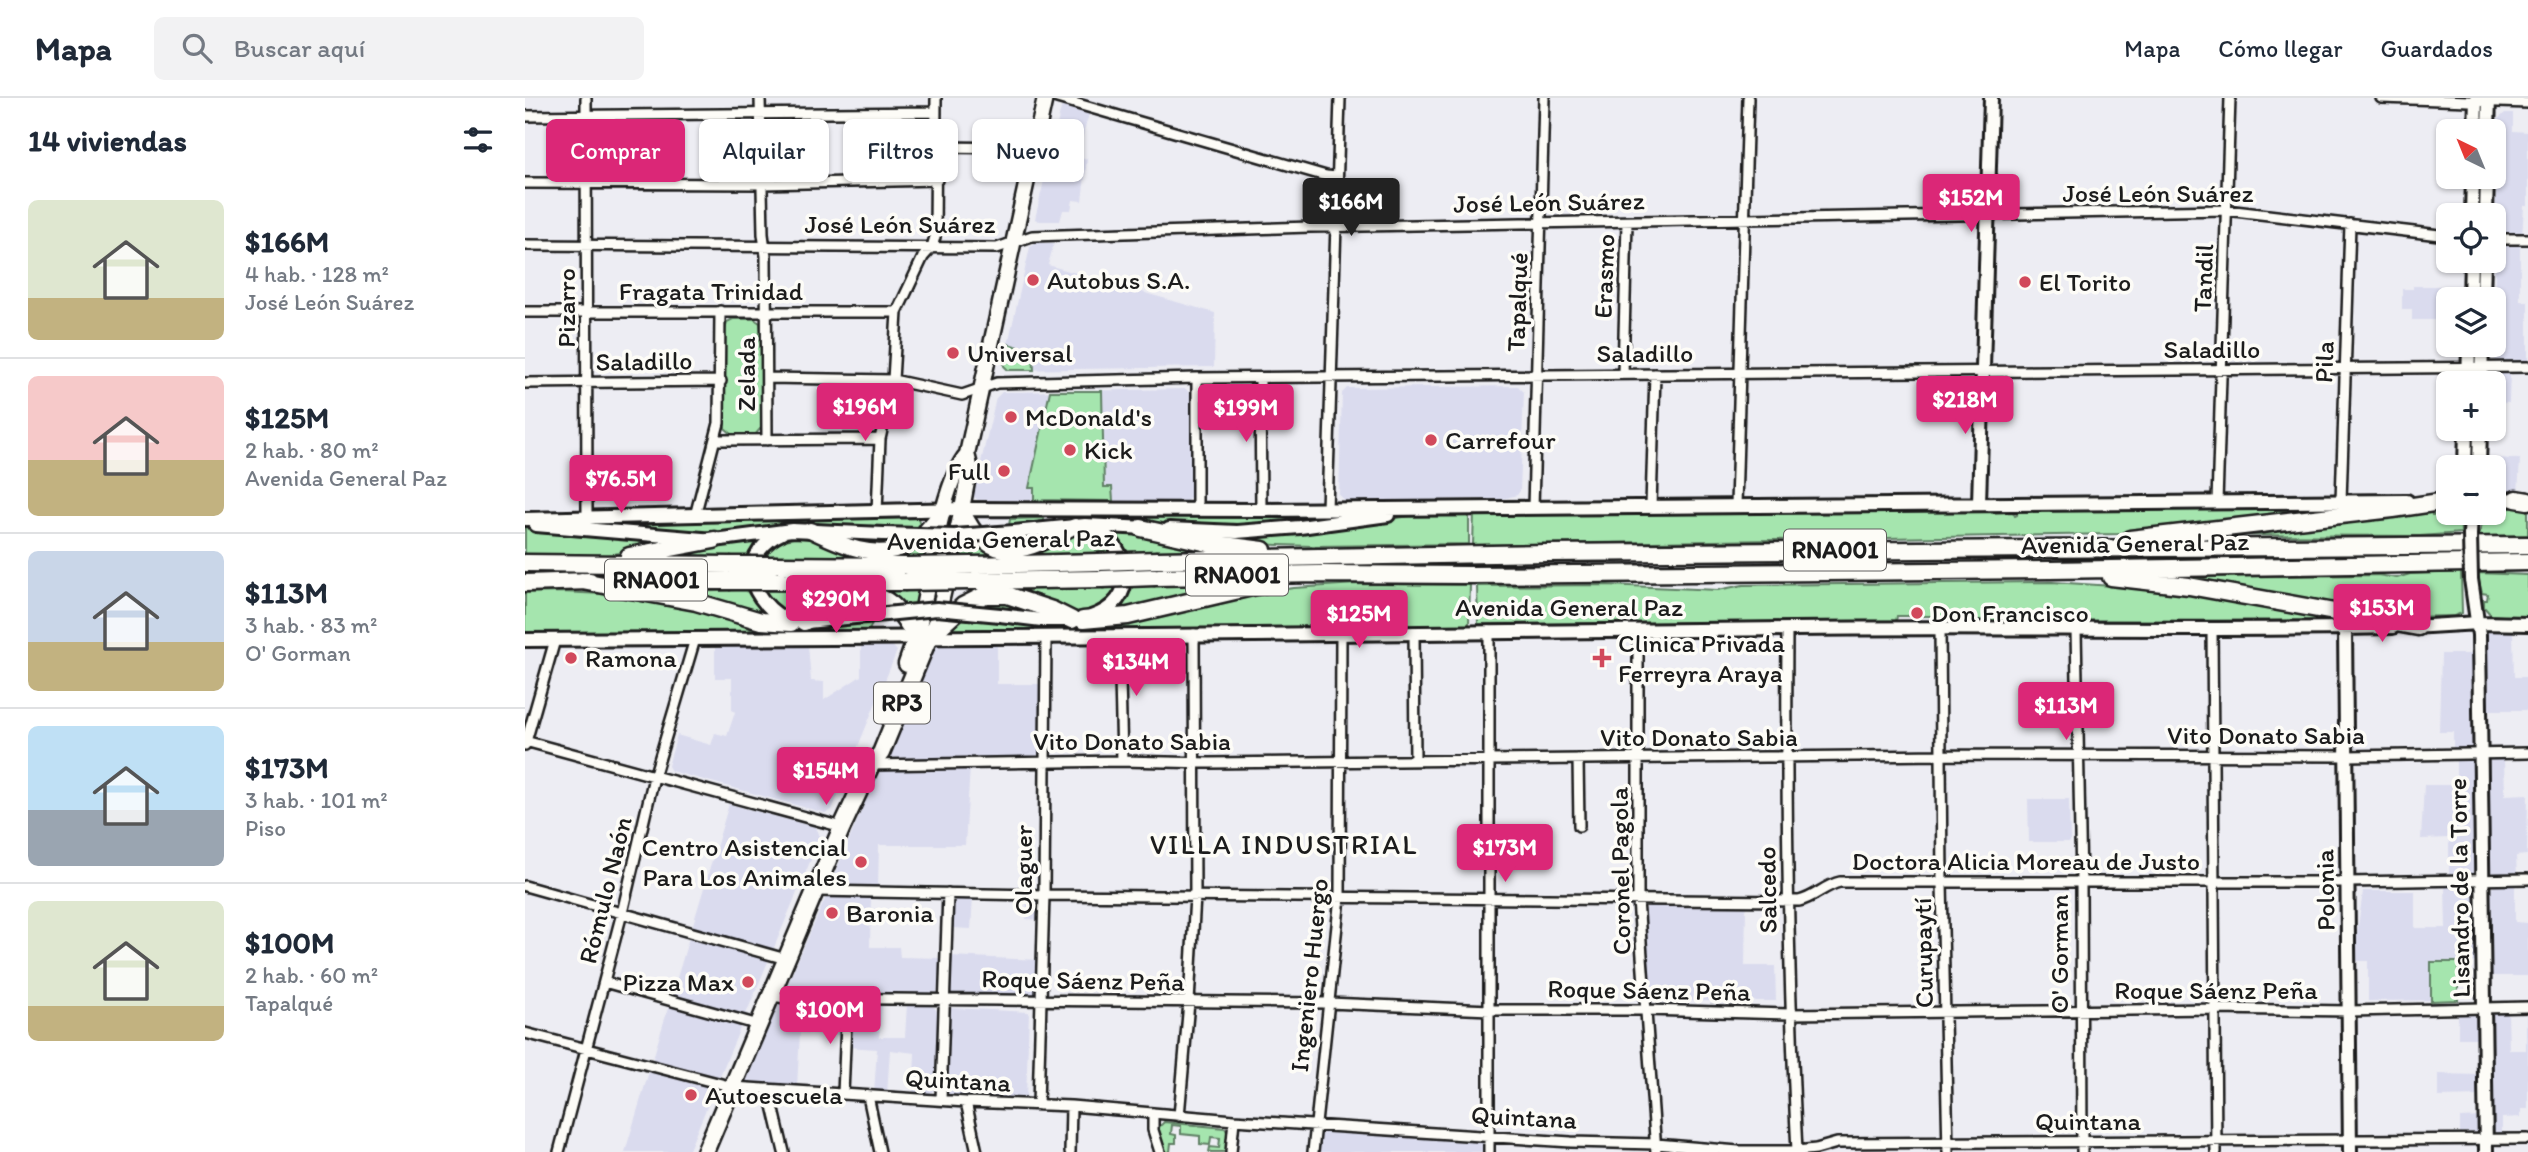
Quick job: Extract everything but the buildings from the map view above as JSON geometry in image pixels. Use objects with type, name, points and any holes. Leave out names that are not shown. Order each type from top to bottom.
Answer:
[{"type":"highway","points":[[2041,548],[2436,502]]},
{"type":"highway","points":[[1141,528],[1208,543],[1318,557]]},
{"type":"highway","points":[[589,564],[714,540]]},
{"type":"highway","name":"Avenida General Paz","points":[[971,573],[1099,562],[1318,557],[2528,545]]},
{"type":"highway","name":"Avenida General Paz","points":[[525,583],[729,573],[971,573],[1102,579],[1319,574],[1485,575],[2528,562]]},
{"type":"highway","name":"Avenida General Paz","points":[[525,564],[589,564],[729,573]]},
{"type":"highway","points":[[2050,569],[2189,586],[2418,626]]},
{"type":"highway","points":[[582,581],[687,600],[761,621],[798,622],[854,597],[875,596],[887,600],[899,609],[922,638],[963,606],[985,595],[1015,597],[1077,620],[1128,616],[1231,590],[1319,574]]},
{"type":"highway","name":"RP3","points":[[705,1152],[842,827],[871,765],[871,754],[922,638]]},
{"type":"main road","points":[[1040,119],[1045,98]]},
{"type":"main road","points":[[922,638],[937,616],[962,509],[970,466],[967,454],[980,388],[1027,182]]},
{"type":"main road","points":[[922,638],[944,509],[957,465],[967,454]]},
{"type":"main road","points":[[810,530],[858,549],[885,552],[908,545],[944,509]]},
{"type":"main road","points":[[962,509],[976,536],[990,547],[1003,550],[1028,548],[1047,542],[1075,526]]},
{"type":"street","name":"Pizarro","points":[[586,98],[587,517]]},
{"type":"street","name":"Zelada","points":[[760,98],[767,440]]},
{"type":"street","points":[[936,98],[936,119]]},
{"type":"street","points":[[1057,98],[1337,177]]},
{"type":"street","points":[[1327,509],[1340,98]]},
{"type":"street","name":"Tapalqué","points":[[1532,508],[1544,98]]},
{"type":"street","points":[[1736,505],[1748,98]]},
{"type":"street","points":[[1979,503],[1991,98]]},
{"type":"street","name":"Tandil","points":[[2217,502],[2230,98]]},
{"type":"street","points":[[2381,98],[2528,103]]},
{"type":"street","points":[[2478,119],[2483,100]]},
{"type":"street","points":[[2483,100],[2486,119]]},
{"type":"street","points":[[525,116],[936,112]]},
{"type":"street","points":[[525,183],[850,182]]},
{"type":"street","points":[[877,512],[880,439],[893,380],[897,312],[923,257],[932,247],[937,182]]},
{"type":"street","name":"José León Suárez","points":[[525,245],[997,248],[1032,236],[1540,222],[2226,210],[2436,235]]},
{"type":"street","name":"Erasmo","points":[[1623,374],[1627,222]]},
{"type":"street","name":"Pila","points":[[2341,501],[2350,224]]},
{"type":"street","points":[[2506,239],[2528,239]]},
{"type":"street","name":"Zelada","points":[[695,516],[716,440],[721,407],[720,311]]},
{"type":"street","name":"Fragata Trinidad","points":[[525,312],[897,312]]},
{"type":"street","points":[[2472,357],[2476,371]]},
{"type":"street","points":[[2473,371],[2478,357]]},
{"type":"street","name":"Saladillo","points":[[767,378],[893,380],[961,396],[997,383],[1198,378],[2528,367]]},
{"type":"street","points":[[1651,506],[1655,374]]},
{"type":"street","points":[[1197,510],[1198,378]]},
{"type":"street","points":[[1260,378],[1261,510]]},
{"type":"street","name":"Saladillo","points":[[525,383],[721,381]]},
{"type":"street","points":[[716,440],[880,439]]},
{"type":"street","points":[[2506,500],[2524,500]]},
{"type":"street","name":"Avenida General Paz","points":[[525,521],[587,517],[944,509],[1261,510],[2436,501]]},
{"type":"street","points":[[525,521],[714,540],[792,530],[954,537],[1090,525],[1237,532],[1368,519],[1419,509]]},
{"type":"street","points":[[792,530],[770,540],[755,559],[751,579],[760,598],[777,615],[798,622],[937,609],[1042,620],[1077,620],[1098,615],[1111,606],[1119,596],[1126,576],[1122,558],[1111,540],[1090,525]]},
{"type":"street","name":"Lisandro de la Torre","points":[[2470,525],[2471,579],[2478,623],[2486,1146]]},
{"type":"street","name":"Avenida General Paz","points":[[525,640],[1787,629],[2345,628],[2528,624]]},
{"type":"street","name":"Curupaytí","points":[[1940,628],[1948,1147]]},
{"type":"street","name":"Polonia","points":[[2345,628],[2350,1146]]},
{"type":"street","name":"Salcedo","points":[[1787,629],[1787,900],[1797,1151]]},
{"type":"street","points":[[2212,629],[2216,1152]]},
{"type":"street","name":"O' Gorman","points":[[2076,630],[2082,1147]]},
{"type":"street","points":[[1489,631],[1489,1152]]},
{"type":"street","name":"Coronel Pagola","points":[[1638,631],[1638,900],[1656,1148]]},
{"type":"street","points":[[1415,632],[1415,761]]},
{"type":"street","name":"Ingeniero Huergo","points":[[1313,1152],[1340,897],[1341,634]]},
{"type":"street","points":[[1179,1116],[1195,896],[1194,635]]},
{"type":"street","name":"Olaguer","points":[[1038,1105],[1044,895],[1046,636]]},
{"type":"street","points":[[1119,636],[1122,761]]},
{"type":"street","name":"Rómulo Naón","points":[[559,1152],[622,913],[654,777],[695,639]]},
{"type":"street","points":[[555,640],[525,743],[842,827]]},
{"type":"street","name":"Vito Donato Sabia","points":[[871,765],[1943,755],[2078,757],[2528,753]]},
{"type":"street","points":[[1578,759],[1579,827]]},
{"type":"street","name":"Doctora Alicia Moreau de Justo","points":[[816,891],[1804,901],[1831,884],[1840,882],[2348,882],[2528,879]]},
{"type":"street","points":[[525,886],[786,959]]},
{"type":"street","points":[[941,1100],[948,893]]},
{"type":"street","points":[[604,982],[759,1025]]},
{"type":"street","name":"Roque Sáenz Peña","points":[[771,996],[1329,1003],[1490,1010],[1790,1014],[2215,1009],[2350,1011],[2528,1007]]},
{"type":"street","points":[[843,1094],[847,999]]},
{"type":"street","name":"Quintana","points":[[525,1033],[733,1087],[1071,1106],[1314,1126],[1490,1136],[1571,1147],[1816,1151],[1837,1143],[1948,1147],[2082,1147],[2216,1141],[2350,1146],[2486,1146],[2528,1139]]},
{"type":"street","points":[[769,1089],[784,1152]]},
{"type":"street","points":[[868,1096],[880,1152]]},
{"type":"street","points":[[966,1102],[977,1152]]},
{"type":"street","points":[[1070,1152],[1071,1106]]},
{"type":"street","points":[[1153,1114],[1153,1130],[1160,1152]]},
{"type":"street","points":[[1231,1152],[1234,1120]]},
{"type":"shaded area","points":[[1063,106],[1089,114],[1084,132],[1084,119],[1058,119]]},
{"type":"shaded area","points":[[2505,113],[2513,113],[2513,131],[2528,132],[2528,206],[2524,206],[2522,237],[2506,236],[2506,203],[2496,203],[2496,189],[2506,189],[2506,119],[2498,119]]},
{"type":"shaded area","points":[[1084,158],[1087,159],[1082,201],[1073,200],[1071,210],[1063,210],[1060,221],[1035,219],[1044,182],[1084,182]]},
{"type":"shaded area","points":[[1035,243],[1054,243],[1048,265],[1215,313],[1214,367],[1008,370],[1003,366],[1030,247]]},
{"type":"shaded area","points":[[2506,245],[2520,245],[2520,301],[2528,302],[2528,363],[2498,362],[2493,357],[2506,357],[2506,287],[2495,287],[2495,273],[2506,273]]},
{"type":"shaded area","points":[[2413,286],[2460,286],[2436,287],[2436,320],[2412,320],[2412,309],[2402,309],[2402,289],[2413,289]]},
{"type":"shaded area","points":[[2506,373],[2510,373],[2509,403],[2506,403]]},
{"type":"shaded area","name":"Carrefour","points":[[1518,386],[1524,392],[1520,491],[1517,495],[1503,499],[1345,501],[1339,495],[1342,393],[1347,388]]},
{"type":"shaded area","points":[[1186,389],[1190,394],[1191,496],[1186,502],[978,500],[973,496],[996,398],[1002,392]]},
{"type":"shaded area","points":[[2506,459],[2520,459],[2518,494],[2506,494]]},
{"type":"shaded area","points":[[2513,631],[2514,677],[2528,677],[2528,710],[2485,710],[2484,633]]},
{"type":"shaded area","points":[[997,641],[997,684],[1041,684],[1039,755],[887,760],[932,647],[936,643]]},
{"type":"shaded area","points":[[861,644],[891,644],[897,651],[832,810],[825,813],[671,771],[668,766],[677,735],[711,745],[715,733],[727,736],[735,712],[732,710],[732,678],[715,678],[715,648],[808,645],[811,681],[824,682],[824,700],[861,676]]},
{"type":"shaded area","points":[[2441,654],[2474,654],[2477,748],[2472,750],[2453,751],[2453,732],[2439,732]]},
{"type":"shaded area","points":[[2456,758],[2475,761],[2478,874],[2449,877],[2449,838],[2421,839],[2424,785],[2456,785]]},
{"type":"shaded area","points":[[2489,759],[2504,759],[2505,795],[2528,794],[2527,855],[2516,856],[2517,876],[2491,875],[2489,872],[2486,764]]},
{"type":"shaded area","points":[[970,767],[965,845],[879,845],[878,888],[834,885],[833,878],[876,776],[883,769]]},
{"type":"shaded area","points":[[2028,799],[2069,799],[2070,842],[2029,842]]},
{"type":"shaded area","points":[[729,804],[815,827],[820,838],[688,1152],[625,1152]]},
{"type":"shaded area","points":[[2445,886],[2478,888],[2480,962],[2458,962],[2458,1000],[2368,1001],[2368,961],[2353,961],[2363,891],[2415,891],[2415,928],[2446,928]]},
{"type":"shaded area","points":[[2494,886],[2515,886],[2515,922],[2528,923],[2528,976],[2490,976],[2489,890]]},
{"type":"shaded area","points":[[830,895],[871,896],[870,947],[899,947],[900,957],[940,958],[937,994],[789,992],[787,985],[825,899]]},
{"type":"shaded area","points":[[960,897],[973,897],[971,929],[952,928],[955,901]]},
{"type":"shaded area","points":[[1027,899],[1040,902],[1041,920],[1026,919]]},
{"type":"shaded area","points":[[1649,905],[1746,905],[1745,966],[1775,966],[1776,1001],[1658,1001],[1651,995],[1643,911]]},
{"type":"shaded area","points":[[950,956],[1040,960],[1037,996],[948,996]]},
{"type":"shaded area","points":[[780,1002],[837,1003],[841,1008],[839,1035],[800,1033],[797,1087],[749,1084],[745,1080],[775,1008]]},
{"type":"shaded area","points":[[858,1004],[882,1004],[879,1037],[905,1037],[907,1004],[927,1004],[935,1008],[938,1013],[934,1089],[928,1096],[913,1095],[915,1053],[890,1050],[887,1094],[874,1093],[877,1049],[847,1047],[851,1008]]},
{"type":"shaded area","points":[[948,1010],[1029,1012],[1026,1099],[1023,1101],[944,1096]]},
{"type":"shaded area","points":[[2494,1013],[2508,1013],[2509,1050],[2526,1050],[2528,1013],[2528,1109],[2521,1109],[2521,1117],[2502,1118],[2502,1137],[2490,1136],[2489,1018]]},
{"type":"shaded area","points":[[2458,1014],[2479,1015],[2480,1038],[2458,1038]]},
{"type":"shaded area","points":[[2438,1074],[2481,1075],[2481,1096],[2438,1097]]},
{"type":"shaded area","points":[[2482,1117],[2480,1132],[2460,1133],[2460,1118]]},
{"type":"shaded area","points":[[1326,1130],[1478,1138],[1483,1144],[1483,1152],[1318,1152],[1319,1138]]},
{"type":"green space","points":[[733,319],[754,319],[760,323],[761,428],[754,436],[734,436],[725,428],[725,329],[727,322]]},
{"type":"green space","points":[[1008,344],[1033,351],[1034,370],[1008,370],[1004,366]]},
{"type":"green space","points":[[861,384],[870,384],[875,392],[868,423],[867,390]]},
{"type":"green space","name":"Kick","points":[[1050,391],[1102,391],[1104,487],[1112,487],[1113,501],[1034,500],[1034,488],[1029,488]]},
{"type":"green space","points":[[2368,506],[2216,526],[2118,534],[1473,545],[1474,513],[1991,508],[1992,513],[2013,512],[2015,516],[2018,508]]},
{"type":"green space","points":[[2431,508],[2432,515],[2436,515],[2436,525],[2461,525],[2461,533],[2420,536],[2193,535]]},
{"type":"green space","points":[[2506,508],[2528,508],[2528,535],[2479,536],[2482,525],[2506,525]]},
{"type":"green space","points":[[1469,512],[1469,544],[1247,544],[1186,534],[1352,525],[1410,516]]},
{"type":"green space","points":[[1119,515],[1345,515],[1283,524],[1221,527],[1119,518]]},
{"type":"green space","points":[[918,518],[920,526],[914,531],[785,524],[699,535],[578,523]]},
{"type":"green space","points":[[1044,518],[1044,521],[1009,526],[1010,519]]},
{"type":"green space","points":[[525,527],[691,542],[607,555],[525,555]]},
{"type":"green space","points":[[1115,531],[1221,549],[1128,552],[1113,535]]},
{"type":"green space","points":[[1085,534],[1104,542],[1112,552],[962,557],[965,542],[976,542],[984,548]]},
{"type":"green space","points":[[797,537],[822,541],[848,551],[930,543],[927,557],[760,558],[774,543]]},
{"type":"green space","points":[[760,540],[747,558],[666,555],[711,545]]},
{"type":"green space","points":[[2461,572],[2462,613],[2454,616],[2404,617],[2194,580],[2192,577],[2377,575],[2397,578],[2410,574]]},
{"type":"green space","points":[[2477,573],[2528,575],[2528,618],[2491,615],[2484,607],[2488,594],[2482,593]]},
{"type":"green space","points":[[2052,582],[2173,590],[2350,620],[1937,621],[1937,616],[1897,616],[1896,621],[1478,624],[1477,586],[1607,585],[1718,590],[1743,585]]},
{"type":"green space","points":[[1357,584],[1470,585],[1469,625],[955,633],[952,629],[955,621],[961,617],[1074,625],[1238,596],[1294,588]]},
{"type":"green space","points":[[1132,585],[1230,585],[1115,611],[1127,597]]},
{"type":"green space","points":[[1120,586],[1101,607],[1078,612],[1050,607],[999,589]]},
{"type":"green space","points":[[919,589],[915,605],[902,606],[871,591]]},
{"type":"green space","points":[[746,590],[764,614],[684,594],[685,592]]},
{"type":"green space","points":[[761,591],[862,591],[816,608],[791,612],[780,610],[771,604]]},
{"type":"green space","points":[[525,593],[622,595],[704,611],[753,630],[781,633],[525,635]]},
{"type":"green space","points":[[866,599],[890,607],[824,614]]},
{"type":"green space","points":[[1008,600],[1043,614],[970,607],[976,603]]},
{"type":"green space","points":[[873,619],[869,631],[813,630],[813,628]]},
{"type":"green space","points":[[2431,962],[2458,962],[2458,1000],[2431,1001]]},
{"type":"green space","points":[[1164,1122],[1225,1128],[1228,1133],[1227,1152],[1209,1152],[1210,1147],[1219,1148],[1220,1138],[1211,1137],[1210,1145],[1200,1144],[1200,1136],[1181,1134],[1181,1126],[1172,1125],[1171,1134],[1176,1135],[1176,1143],[1171,1143],[1170,1152],[1164,1152],[1158,1128]]},
{"type":"place","name":"Autobus S.A.","points":[[1033,280]]},
{"type":"place","name":"El Torito","points":[[2025,282]]},
{"type":"place","name":"Universal","points":[[953,353]]},
{"type":"place","name":"McDonald's","points":[[1011,417]]},
{"type":"place","name":"Carrefour","points":[[1431,440]]},
{"type":"place","name":"Kick","points":[[1070,450]]},
{"type":"place","name":"Full","points":[[1004,471]]},
{"type":"place","name":"Don Francisco","points":[[1917,613]]},
{"type":"place","name":"Ramona","points":[[571,658]]},
{"type":"place","name":"Clinica Privada Ferreyra Araya","points":[[1602,658]]},
{"type":"place","name":"Centro Asistencial Para Los Animales","points":[[861,862]]},
{"type":"place","name":"Baronia","points":[[832,913]]},
{"type":"place","name":"Pizza Max","points":[[748,982]]},
{"type":"place","name":"Autoescuela","points":[[691,1095]]},
{"type":"district","name":"VILLA INDUSTRIAL","points":[[1284,844]]}]
